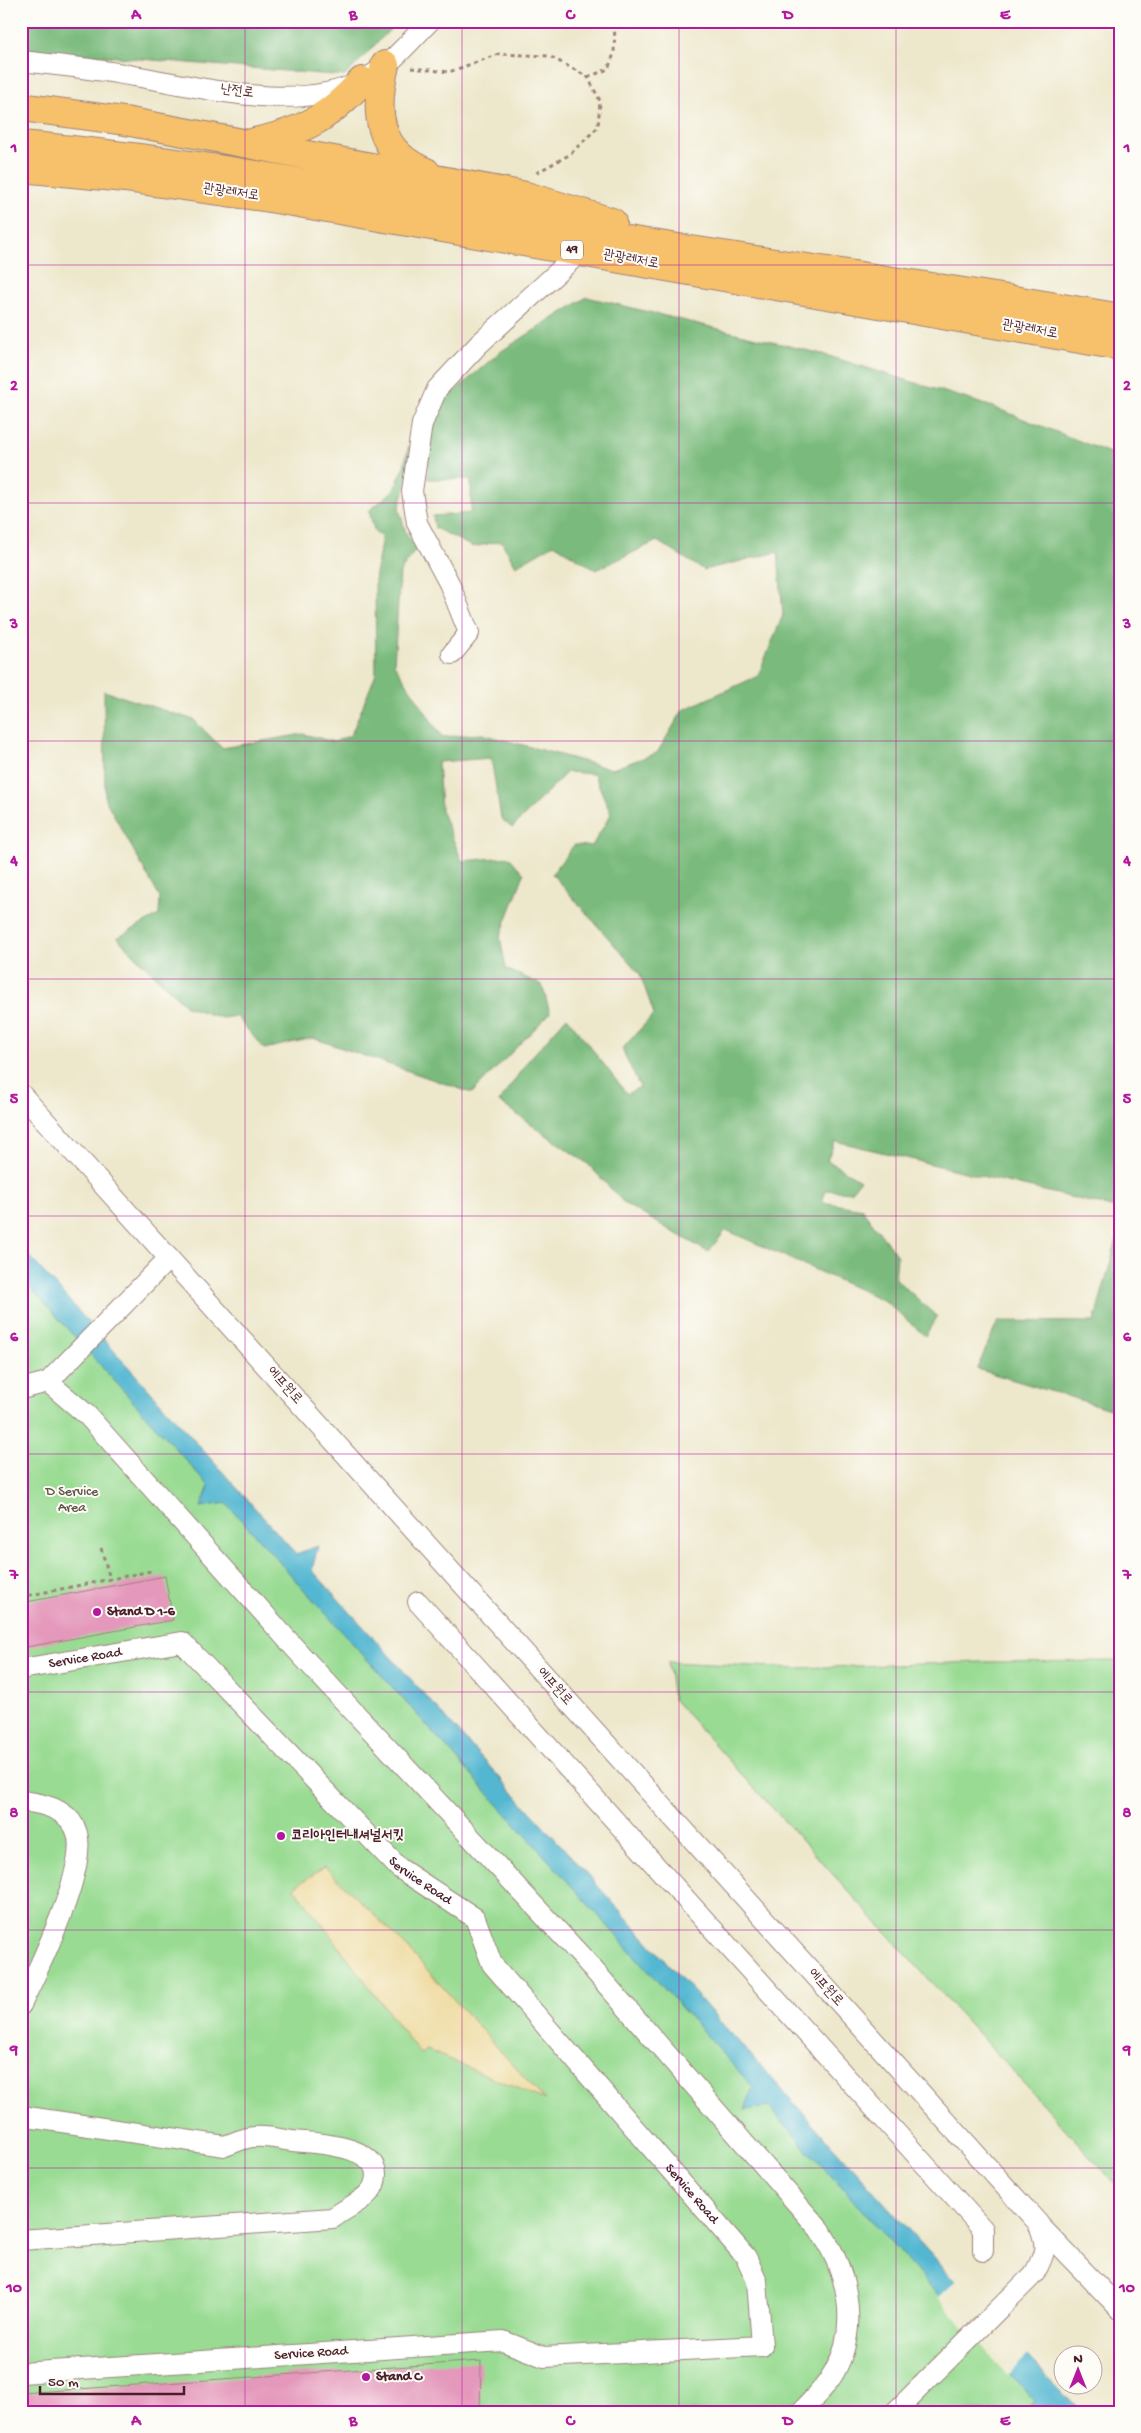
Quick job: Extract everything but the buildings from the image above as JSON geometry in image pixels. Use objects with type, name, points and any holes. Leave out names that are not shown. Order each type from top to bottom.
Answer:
[{"type":"highway","points":[[385,65],[379,90],[378,108],[383,131],[394,151],[415,168],[448,182]]},
{"type":"highway","points":[[247,144],[287,135],[314,122],[339,106],[362,81]]},
{"type":"highway","points":[[21,107],[125,121],[526,196],[716,254]]},
{"type":"highway","name":"관광레저로","points":[[21,145],[100,152],[397,198],[716,254],[1120,318]]},
{"type":"highway","name":"관광레저로","points":[[21,168],[125,178],[270,198],[1120,346]]},
{"type":"highway","points":[[21,184],[114,193],[354,227],[468,231]]},
{"type":"street","name":"난전로","points":[[21,61],[89,68],[269,96],[325,95],[362,81],[385,65],[430,21]]},
{"type":"street","points":[[452,654],[470,633],[449,583],[417,523],[412,490],[422,424],[437,389],[479,344],[582,251]]},
{"type":"street","name":"에프원로","points":[[21,1094],[1038,2223],[1046,2247],[1042,2260],[1034,2274],[896,2412]]},
{"type":"street","points":[[21,1389],[48,1382],[169,1258]]},
{"type":"street","points":[[48,1382],[87,1415],[301,1655],[585,1960],[819,2229],[833,2250],[844,2276],[848,2324],[844,2350],[835,2371],[819,2393],[800,2412]]},
{"type":"street","points":[[418,1602],[983,2229],[983,2251]]},
{"type":"street","name":"Service Road","points":[[21,1669],[182,1642],[399,1868],[475,1918],[492,1964],[746,2258],[757,2281],[762,2346],[544,2357],[503,2341],[21,2373]]},
{"type":"street","points":[[21,1801],[41,1803],[56,1808],[69,1819],[77,1831],[80,1847],[78,1864],[49,1948],[21,2005]]},
{"type":"street","points":[[21,2116],[225,2146],[253,2137],[336,2145],[362,2154],[372,2163],[375,2175],[374,2184],[368,2194],[333,2218],[21,2240]]},
{"type":"street","points":[[1038,2223],[1120,2309]]},
{"type":"path","points":[[588,77],[608,69],[614,54],[616,21]]},
{"type":"path","points":[[385,65],[449,72],[499,54],[549,56],[588,77],[600,101],[598,127],[569,155],[530,176]]},
{"type":"path","points":[[101,1548],[110,1579]]},
{"type":"path","points":[[21,1597],[151,1572]]},
{"type":"green space","points":[[21,21],[398,21],[345,76],[21,49]]},
{"type":"green space","points":[[587,297],[822,354],[993,407],[1120,457],[1120,1209],[835,1141],[827,1160],[860,1180],[851,1192],[826,1190],[822,1202],[862,1209],[897,1256],[895,1278],[937,1317],[925,1336],[885,1301],[726,1230],[708,1252],[625,1204],[588,1164],[499,1102],[528,1061],[567,1017],[627,1094],[640,1087],[622,1049],[654,1014],[640,974],[552,874],[574,845],[592,846],[611,814],[594,774],[567,772],[512,828],[501,818],[491,758],[438,762],[441,810],[462,861],[509,857],[524,874],[500,937],[506,969],[542,985],[550,1013],[472,1093],[313,1038],[264,1049],[236,1016],[222,1018],[187,1007],[117,938],[159,915],[160,898],[105,799],[104,691],[194,720],[222,748],[303,734],[334,742],[351,735],[376,674],[375,580],[382,536],[375,533],[369,511],[393,491],[403,470],[409,446],[408,477],[399,509],[406,533],[416,549],[400,572],[394,664],[442,737],[482,734],[612,769],[657,753],[683,710],[758,676],[783,615],[778,552],[704,570],[657,541],[596,570],[554,544],[516,566],[501,541],[473,547],[435,528],[433,516],[471,513],[471,479],[428,479],[428,439],[447,398],[500,352]]},
{"type":"green space","points":[[1120,1228],[1120,1412],[977,1369],[998,1321],[1094,1322]]},
{"type":"green space","name":"코리아인터내셔널서킷","points":[[21,1261],[1059,2412],[21,2412]]},
{"type":"green space","points":[[1120,1661],[1120,2189],[673,1699],[668,1662],[796,1668],[982,1662]]},
{"type":"sand","points":[[325,1867],[401,1941],[545,2100],[427,2050],[420,2054],[294,1887]]},
{"type":"water","points":[[21,1247],[296,1554],[318,1546],[312,1570],[954,2280],[1054,2384],[1054,2396],[1066,2396],[1081,2412],[1027,2412],[1035,2402],[769,2107],[745,2110],[753,2087],[226,1503],[201,1507],[209,1486],[21,1277]]},
{"type":"pier","points":[[957,2280],[1028,2355],[1008,2375],[938,2298]]},
{"type":"place","name":"Stand D 1-6","points":[[97,1612]]},
{"type":"place","name":"코리아인터내셔널서킷","points":[[281,1836]]},
{"type":"place","name":"Stand C","points":[[366,2377]]},
{"type":"park label","name":"D Service Area","points":[[72,1500]]}]
